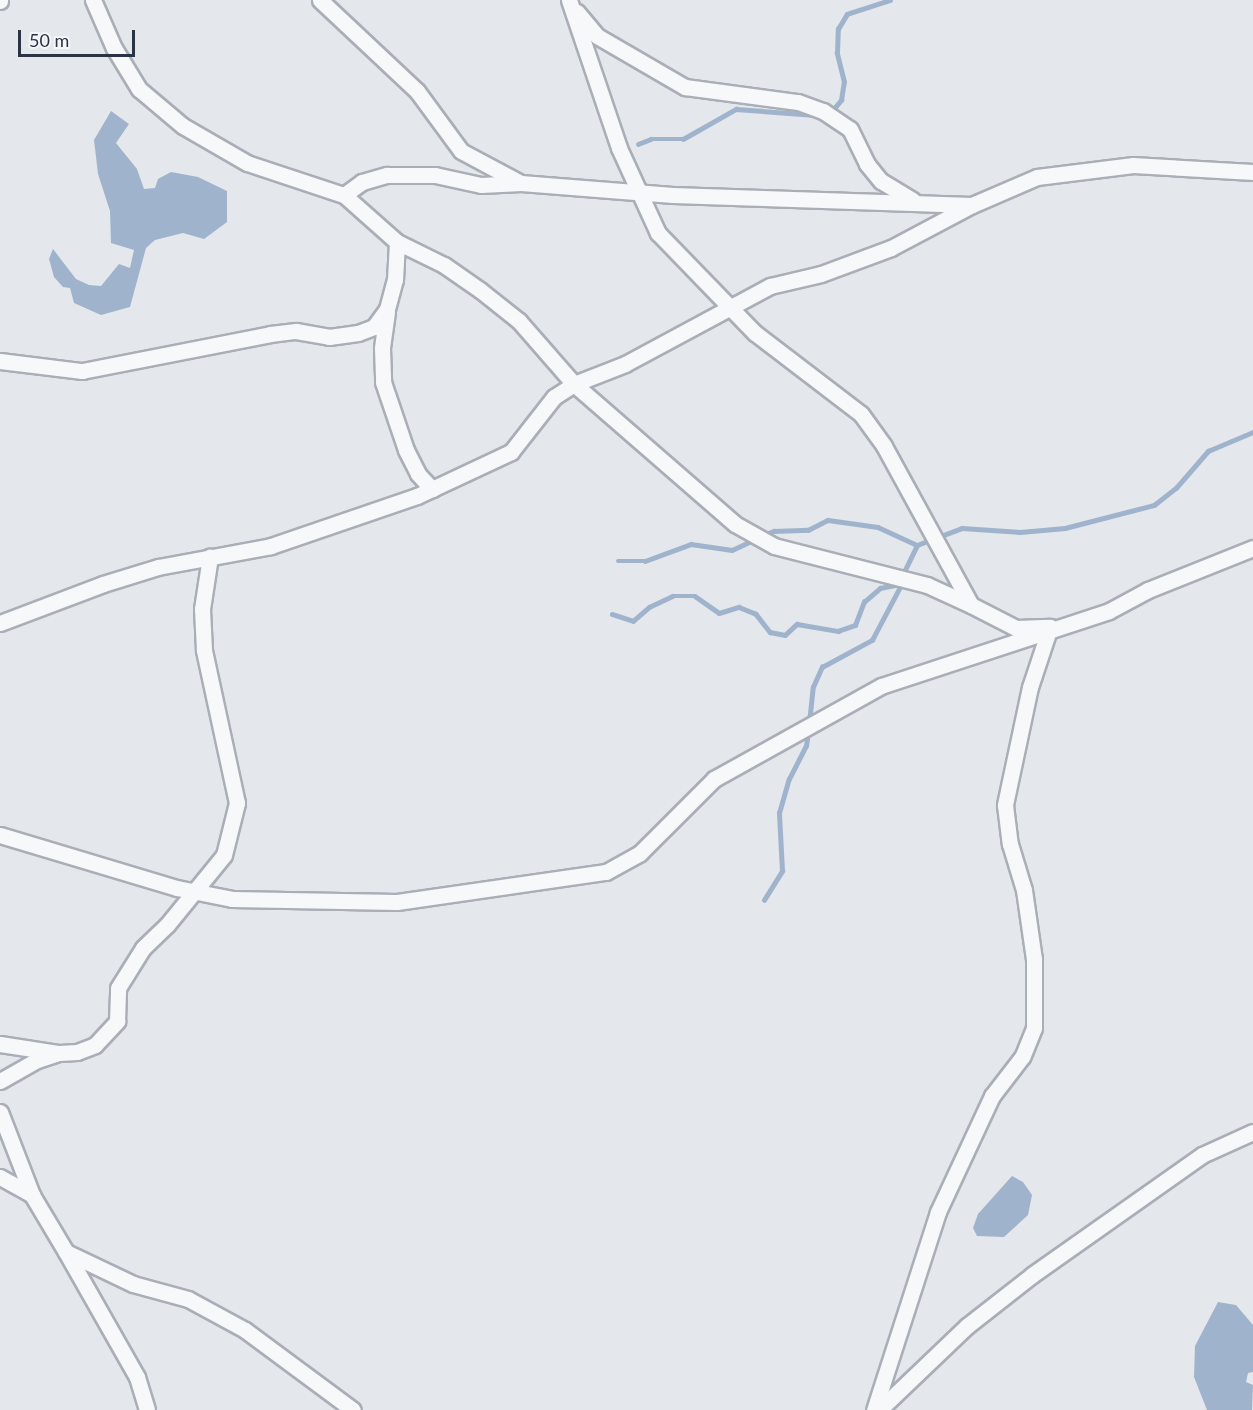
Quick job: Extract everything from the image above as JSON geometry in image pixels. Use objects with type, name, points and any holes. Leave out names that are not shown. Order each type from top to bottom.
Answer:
[{"type":"street","points":[[320,0],[417,91],[461,151],[521,183]]},
{"type":"street","points":[[569,1],[637,191],[658,233],[726,307],[808,376],[861,414],[884,446],[971,605]]},
{"type":"street","points":[[569,1],[597,36],[686,87],[798,102],[823,111],[850,129],[867,164],[881,180],[918,202]]},
{"type":"street","points":[[99,4],[114,48],[140,89],[183,126],[247,164],[344,195],[397,242],[444,265],[480,290],[519,321],[574,384],[743,528],[774,546],[927,585],[1017,628],[1050,627]]},
{"type":"street","points":[[0,623],[103,584],[210,557],[271,546],[432,489],[511,452],[554,397],[574,384],[625,364],[726,307],[770,286],[821,274],[891,248],[972,205],[1038,177],[1133,165],[1253,172]]},
{"type":"street","points":[[344,195],[362,182],[387,176],[435,175],[481,185],[521,183],[637,191],[972,205]]},
{"type":"street","points":[[397,242],[395,280],[387,309],[382,348],[384,382],[406,450],[418,474],[432,489]]},
{"type":"street","points":[[0,361],[82,371],[270,334],[296,331],[330,337],[358,333],[374,327],[387,309]]},
{"type":"street","points":[[0,835],[196,892],[261,900],[398,902],[606,872],[640,853],[714,779],[757,758],[809,724],[881,686],[1050,627],[1109,610],[1148,590],[1253,548]]},
{"type":"street","points":[[0,1044],[59,1053],[77,1052],[95,1045],[117,1021],[118,988],[143,948],[196,892],[224,855],[237,803],[204,650],[202,609],[210,557]]},
{"type":"street","points":[[876,1410],[938,1212],[992,1095],[1022,1057],[1034,1028],[1034,959],[1024,890],[1010,844],[1005,805],[1030,687],[1050,627]]},
{"type":"street","points":[[0,1081],[37,1060],[59,1053]]},
{"type":"street","points":[[0,1112],[32,1195],[137,1377],[147,1410]]},
{"type":"street","points":[[876,1410],[967,1326],[1032,1275],[1202,1155],[1253,1132]]},
{"type":"street","points":[[0,1177],[32,1195]]},
{"type":"street","points":[[66,1252],[133,1284],[188,1299],[245,1330],[353,1410]]},
{"type":"water","points":[[111,111],[129,124],[116,143],[137,169],[144,189],[155,188],[158,179],[171,172],[198,177],[227,191],[227,222],[204,239],[183,233],[155,240],[146,248],[130,307],[101,315],[74,303],[70,288],[63,287],[54,277],[49,259],[53,249],[76,279],[89,285],[101,286],[119,264],[130,268],[134,250],[111,243],[110,211],[98,174],[94,140]]},
{"type":"water","points":[[1012,1176],[1023,1182],[1032,1195],[1028,1215],[1004,1237],[977,1236],[973,1228],[978,1214]]},
{"type":"water","points":[[1218,1302],[1236,1305],[1253,1325],[1253,1372],[1248,1373],[1246,1382],[1253,1385],[1252,1410],[1207,1410],[1194,1377],[1195,1346]]},
{"type":"waterway","points":[[831,112],[841,100],[844,82],[837,53],[838,29],[847,14],[890,0]]},
{"type":"waterway","points":[[638,144],[651,139],[683,139],[736,109],[815,115]]},
{"type":"waterway","points":[[902,576],[917,545],[962,528],[1020,532],[1065,528],[1154,505],[1176,488],[1208,451],[1253,432]]},
{"type":"waterway","points":[[763,535],[774,531],[808,530],[828,520],[878,527],[917,545]]},
{"type":"waterway","points":[[618,561],[645,561],[691,544],[732,550],[756,539]]},
{"type":"waterway","points":[[612,614],[633,621],[649,607],[673,596],[695,596],[719,613],[739,607],[756,614],[770,632],[785,635],[797,624],[838,631],[855,625],[864,602],[880,588],[901,584]]},
{"type":"waterway","points":[[809,723],[813,687],[822,667],[872,640],[901,585]]},
{"type":"waterway","points":[[764,900],[782,871],[779,813],[789,779],[806,746],[808,731]]}]
